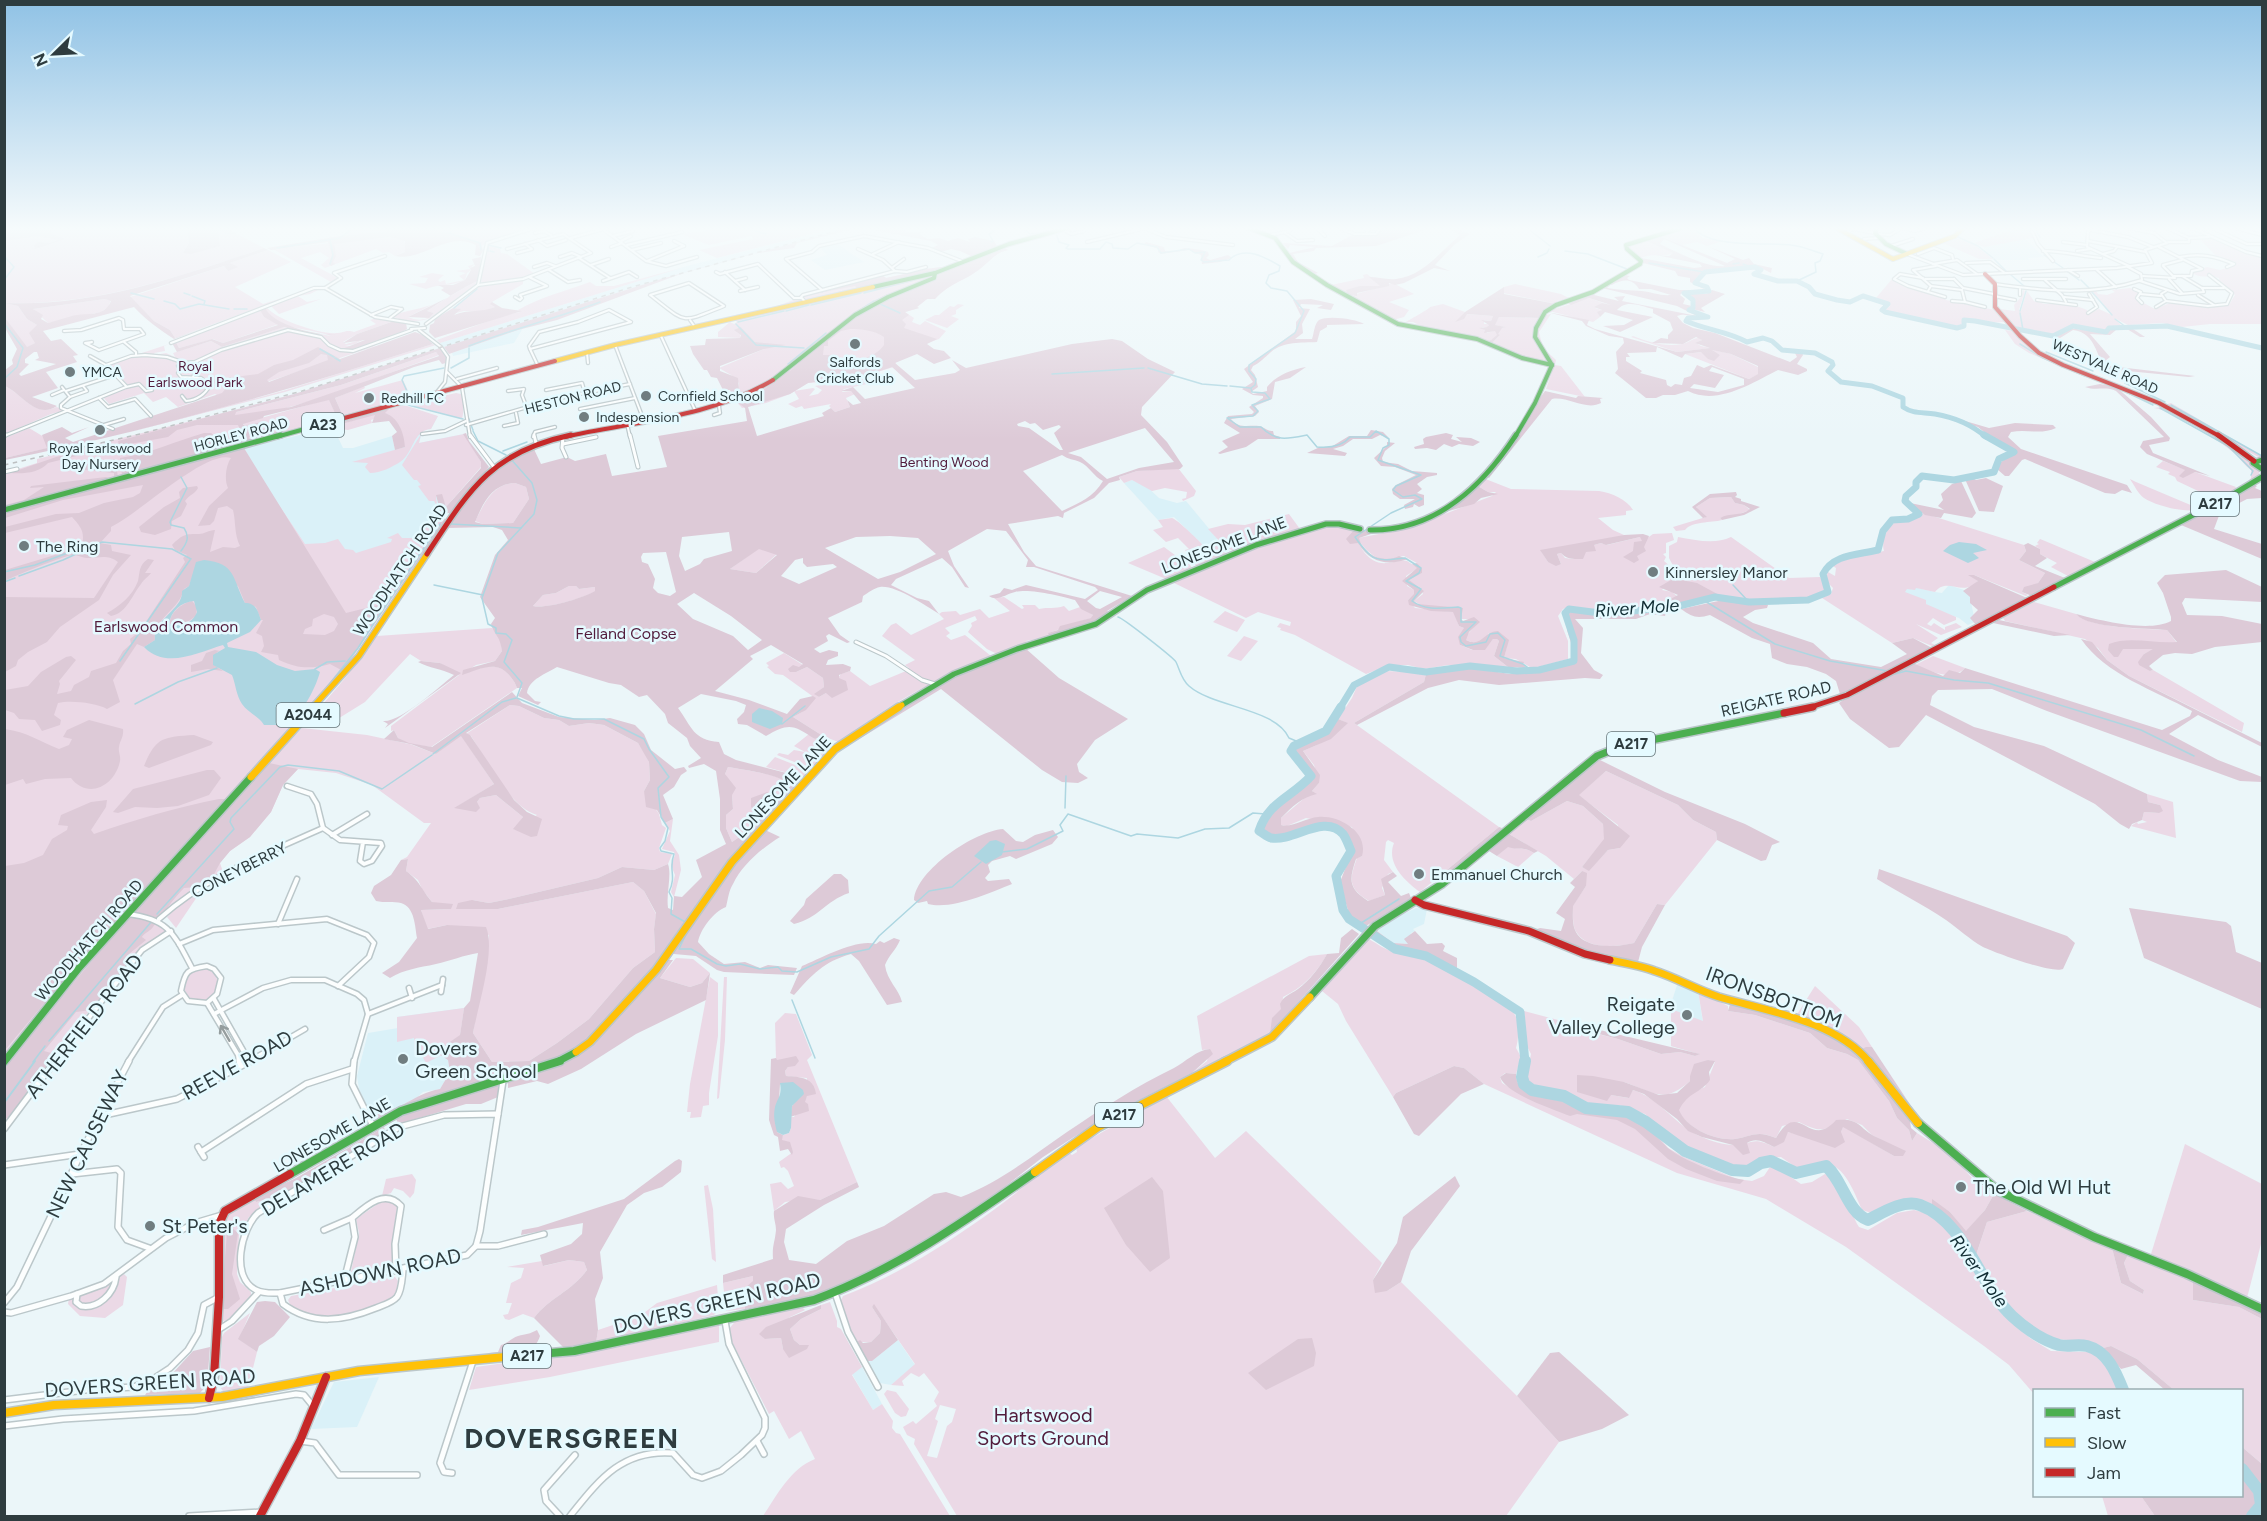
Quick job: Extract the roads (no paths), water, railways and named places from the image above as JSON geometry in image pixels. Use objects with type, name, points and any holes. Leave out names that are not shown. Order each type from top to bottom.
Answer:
[{"type":"main road","name":"HORLEY ROAD","points":[[616,346],[818,298]]},
{"type":"main road","name":"WOODHATCH ROAD","points":[[4,1062],[78,969],[359,656],[448,522],[478,483],[494,467],[508,456],[536,443],[563,440],[719,405],[757,392],[803,353],[855,314],[886,298]]},
{"type":"main road","points":[[1351,298],[1398,324],[1480,340],[1528,360],[1552,365]]},
{"type":"main road","points":[[1552,365],[1550,359],[1538,345],[1535,337],[1536,328],[1546,311],[1578,298]]},
{"type":"main road","name":"WESTVALE ROAD","points":[[1994,298],[1995,307],[2030,346],[2048,356],[2146,397],[2213,432],[2259,460]]},
{"type":"main road","name":"HORLEY ROAD","points":[[4,510],[420,398],[459,384],[471,385],[587,353],[723,321]]},
{"type":"main road","name":"LONESOME LANE","points":[[1370,530],[1387,531],[1404,527],[1437,515],[1460,500],[1501,453],[1537,402],[1552,365]]},
{"type":"main road","points":[[2259,460],[2254,464],[2262,470]]},
{"type":"main road","name":"REIGATE ROAD","points":[[1363,938],[1375,926],[1442,884],[1597,756],[1622,746],[1810,708],[1847,695],[2232,495],[2262,477]]},
{"type":"main road","name":"LONESOME LANE","points":[[222,1215],[234,1205],[401,1111],[551,1065],[570,1056],[590,1042],[650,977],[732,862],[835,749],[935,684],[1002,654],[1096,624],[1147,590],[1266,541],[1326,524],[1339,524],[1360,529]]},
{"type":"main road","name":"IRONSBOTTOM","points":[[1415,900],[1424,905],[1529,931],[1597,957],[1653,970],[1717,996],[1792,1017],[1840,1038],[1860,1051],[1870,1062],[1906,1112],[1919,1125],[1997,1190],[2094,1237],[2187,1274],[2262,1309]]},
{"type":"main road","name":"DOVERS GREEN ROAD","points":[[4,1413],[54,1405],[222,1397],[267,1390],[326,1376],[375,1369],[574,1350],[814,1300],[836,1293],[934,1243],[1025,1181],[1070,1145],[1098,1127],[1272,1037],[1363,938]]},
{"type":"main road","points":[[209,1398],[214,1377],[219,1297],[219,1224],[222,1215]]},
{"type":"main road","points":[[261,1514],[300,1441],[326,1376]]},
{"type":"street","points":[[171,343],[288,298]]},
{"type":"street","points":[[342,298],[371,315],[410,321],[425,326]]},
{"type":"street","points":[[418,330],[461,298]]},
{"type":"street","points":[[654,298],[683,320],[690,320],[724,306],[712,298]]},
{"type":"street","points":[[794,298],[804,301],[803,298]]},
{"type":"street","points":[[1964,298],[1965,302]]},
{"type":"street","points":[[2007,298],[2015,300]]},
{"type":"street","points":[[2064,298],[2066,302]]},
{"type":"street","points":[[2073,298],[2092,300],[2097,307],[2089,312]]},
{"type":"street","points":[[2138,298],[2142,303]]},
{"type":"street","points":[[2163,298],[2166,301]]},
{"type":"street","points":[[2202,298],[2215,306]]},
{"type":"street","points":[[2156,306],[2166,301],[2215,306],[2227,304],[2232,298]]},
{"type":"street","points":[[2037,300],[2076,305]]},
{"type":"street","points":[[1952,301],[1985,307]]},
{"type":"street","points":[[371,315],[396,306],[403,310],[389,318]]},
{"type":"street","points":[[384,309],[394,314]]},
{"type":"street","points":[[530,349],[630,324],[630,321],[611,310],[578,322],[539,332],[529,344],[530,349],[538,366]]},
{"type":"street","points":[[64,331],[81,330],[126,315]]},
{"type":"street","points":[[90,344],[99,350],[144,334],[140,330],[124,329],[121,318]]},
{"type":"street","points":[[182,396],[186,401],[191,401],[209,389],[210,385],[208,381],[181,377],[178,373],[181,369],[178,366],[183,363],[200,361],[220,350],[251,343],[284,331],[321,337],[329,345],[344,351],[357,350],[435,318]]},
{"type":"street","points":[[690,320],[695,327]]},
{"type":"street","points":[[410,321],[411,328]]},
{"type":"street","points":[[425,326],[426,333]]},
{"type":"street","points":[[411,328],[426,333],[445,352],[448,360],[445,380],[447,390]]},
{"type":"street","points":[[662,336],[695,410]]},
{"type":"street","points":[[124,342],[136,352],[136,356]]},
{"type":"street","points":[[616,346],[644,421]]},
{"type":"street","points":[[587,353],[588,363]]},
{"type":"street","points":[[173,359],[176,357],[175,354]]},
{"type":"street","points":[[106,365],[136,356],[149,355],[183,363]]},
{"type":"street","points":[[90,356],[106,365],[126,387]]},
{"type":"street","points":[[445,380],[459,384],[497,368]]},
{"type":"street","points":[[181,369],[193,370],[195,373],[192,377]]},
{"type":"street","points":[[447,372],[459,384],[466,423],[475,444],[494,467]]},
{"type":"street","points":[[52,395],[64,389],[115,375]]},
{"type":"street","points":[[546,390],[582,382],[585,393]]},
{"type":"street","points":[[4,436],[126,387],[139,384],[146,391],[152,390]]},
{"type":"street","name":"HESTON ROAD","points":[[422,434],[445,431],[466,423],[630,384]]},
{"type":"street","points":[[83,385],[87,392],[70,397],[60,406],[82,418],[113,429]]},
{"type":"street","points":[[64,389],[70,397]]},
{"type":"street","points":[[508,391],[525,389],[522,395],[527,408]]},
{"type":"street","points":[[98,398],[108,407],[134,399],[151,416]]},
{"type":"street","points":[[580,409],[635,398]]},
{"type":"street","points":[[714,415],[720,413],[719,405]]},
{"type":"street","name":"HESTON ROAD","points":[[504,426],[518,423],[516,412]]},
{"type":"street","points":[[104,425],[124,419]]},
{"type":"street","points":[[627,424],[638,467]]},
{"type":"street","points":[[536,443],[533,438],[535,432],[555,427]]},
{"type":"street","points":[[566,457],[563,440],[596,437]]},
{"type":"street","points":[[4,472],[16,469]]},
{"type":"street","name":"LONESOME LANE","points":[[1360,529],[1370,530]]},
{"type":"street","points":[[856,642],[906,667],[922,680],[935,684]]},
{"type":"street","points":[[287,786],[313,794],[317,800],[323,828],[331,835],[340,840],[379,842],[382,846],[371,862],[363,864],[360,861],[363,842]]},
{"type":"street","points":[[331,835],[367,814]]},
{"type":"street","name":"CONEYBERRY","points":[[159,919],[186,896],[214,879],[323,828]]},
{"type":"street","points":[[278,924],[297,879]]},
{"type":"street","points":[[128,914],[159,919],[171,932],[192,968]]},
{"type":"street","points":[[178,944],[207,931],[327,919],[350,927],[371,938],[374,943],[369,957],[338,986]]},
{"type":"street","name":"ATHERFIELD ROAD","points":[[4,1129],[84,1021],[142,950],[171,932]]},
{"type":"street","points":[[207,966],[219,973],[221,986],[214,999],[207,1003],[192,1003],[182,995],[182,981],[192,968],[207,966]]},
{"type":"street","points":[[214,1014],[263,988],[291,980],[315,978],[338,986],[364,1000],[368,1014],[352,1069],[352,1084],[373,1126]]},
{"type":"street","points":[[368,1014],[393,1007],[443,982],[441,992]]},
{"type":"street","points":[[409,988],[412,998]]},
{"type":"street","name":"NEW CAUSEWAY","points":[[4,1303],[17,1287],[99,1116],[139,1042],[163,1007],[182,995]]},
{"type":"street","points":[[214,999],[244,1052],[251,1059]]},
{"type":"street","points":[[207,1003],[238,1055],[240,1065]]},
{"type":"street","name":"REEVE ROAD","points":[[99,1116],[177,1099],[217,1080],[304,1029]]},
{"type":"street","points":[[201,1152],[306,1084],[352,1069]]},
{"type":"street","name":"ASHDOWN ROAD","points":[[259,1292],[280,1293],[462,1257],[476,1246],[503,1081]]},
{"type":"street","name":"DELAMERE ROAD","points":[[259,1292],[245,1282],[241,1266],[243,1231],[258,1213],[399,1127],[444,1115],[499,1114]]},
{"type":"street","points":[[4,1165],[81,1154]]},
{"type":"street","points":[[72,1174],[117,1169],[121,1173],[118,1227],[127,1240],[150,1248]]},
{"type":"street","points":[[280,1293],[283,1304],[300,1316],[321,1320],[347,1317],[373,1310],[398,1296],[399,1270],[395,1244],[401,1211],[399,1202],[392,1198],[380,1199],[352,1218],[324,1230]]},
{"type":"street","points":[[4,1312],[11,1313],[93,1289],[117,1277],[150,1248],[205,1219],[222,1215]]},
{"type":"street","points":[[344,1281],[355,1237],[352,1218]]},
{"type":"street","points":[[476,1246],[498,1246],[544,1233]]},
{"type":"street","points":[[77,1293],[76,1302],[80,1306],[91,1307],[114,1288],[117,1277]]},
{"type":"street","points":[[217,1330],[232,1321],[259,1292]]},
{"type":"street","points":[[836,1293],[842,1320],[850,1340],[878,1387]]},
{"type":"street","points":[[4,1400],[85,1390],[133,1387],[150,1381],[170,1368],[188,1350],[198,1333],[204,1305],[219,1297]]},
{"type":"street","points":[[570,1516],[614,1467],[625,1459],[658,1452],[673,1453],[695,1477],[706,1478],[717,1473],[757,1441],[765,1428],[765,1418],[729,1344],[725,1333],[725,1317]]},
{"type":"street","points":[[452,1473],[441,1469],[441,1458],[473,1360]]},
{"type":"street","name":"DOVERS GREEN ROAD","points":[[4,1426],[45,1419],[218,1409],[296,1394],[304,1395],[315,1408]]},
{"type":"street","points":[[218,1409],[222,1397]]},
{"type":"street","points":[[300,1441],[315,1443],[339,1475],[417,1475]]},
{"type":"street","points":[[757,1441],[764,1454]]},
{"type":"street","points":[[559,1516],[543,1496],[549,1484],[575,1455]]},
{"type":"street","points":[[189,1516],[261,1514]]},
{"type":"water","points":[[1959,542],[1976,544],[1987,550],[1973,553],[1979,558],[1968,563],[1943,551]]},
{"type":"water","points":[[204,560],[222,564],[228,568],[245,603],[254,606],[259,614],[261,620],[250,632],[227,643],[228,647],[256,652],[277,665],[295,671],[315,669],[320,672],[305,704],[285,723],[264,725],[244,707],[238,697],[232,675],[213,665],[213,655],[225,648],[223,645],[193,655],[172,658],[153,654],[144,647],[155,640],[158,626],[178,603],[182,591],[189,586],[196,562]],"holes":[[[194,601],[197,612],[186,624],[169,624],[174,611],[185,603]]]},
{"type":"water","points":[[759,708],[772,711],[783,718],[782,724],[770,729],[752,722],[752,714]]},
{"type":"water","points":[[996,840],[1005,844],[1002,855],[986,864],[974,856],[990,841]]},
{"type":"water","points":[[793,1082],[803,1090],[804,1094],[792,1106],[791,1128],[789,1133],[783,1135],[777,1132],[775,1107],[780,1094],[780,1083]]},
{"type":"waterway","points":[[150,298],[154,299]]},
{"type":"waterway","points":[[197,298],[205,301],[204,304]]},
{"type":"waterway","points":[[454,308],[466,298]]},
{"type":"waterway","points":[[811,305],[840,298]]},
{"type":"waterway","points":[[875,301],[882,298]]},
{"type":"waterway","points":[[1293,298],[1304,311],[1295,333],[1249,365],[1249,371],[1256,379],[1255,385],[1251,388],[1252,392],[1265,393],[1270,399],[1252,405],[1258,411],[1253,416],[1227,418],[1240,427],[1261,427],[1277,437],[1307,435],[1317,447],[1335,446],[1350,437],[1370,437],[1376,431],[1389,439],[1389,445],[1383,448],[1378,460],[1421,475],[1396,486],[1393,490],[1403,497],[1415,495],[1422,499],[1391,513],[1355,537],[1371,556],[1381,560],[1405,558],[1421,568],[1419,573],[1406,581],[1421,589],[1412,601],[1428,608],[1458,607],[1461,608],[1461,622],[1476,622],[1460,637],[1461,642],[1466,646],[1486,642],[1490,634],[1498,633],[1505,640],[1500,656],[1523,664],[1531,670]]},
{"type":"waterway","name":"River Mole","points":[[1690,298],[1693,300],[1693,308],[1689,310],[1708,317],[1688,318],[1686,321],[1747,342],[1763,338],[1772,341],[1782,350],[1815,353],[1832,362],[1833,365],[1828,371],[1841,382],[1872,386],[1903,398],[1903,407],[1907,409],[1955,419],[1986,437]]},
{"type":"waterway","name":"River Mole","points":[[1830,298],[1850,302],[1859,298]]},
{"type":"waterway","name":"River Mole","points":[[1869,298],[1888,304],[1882,310],[1885,312],[1957,328],[1964,326],[1964,320],[2053,336],[2073,326],[2106,332],[2109,328],[2167,326],[2262,348]]},
{"type":"waterway","points":[[2020,311],[2024,298]]},
{"type":"waterway","points":[[2097,298],[2112,315]]},
{"type":"waterway","points":[[164,301],[175,304],[180,309],[199,304],[229,309]]},
{"type":"waterway","points":[[852,315],[874,301]]},
{"type":"waterway","points":[[469,346],[600,302]]},
{"type":"waterway","points":[[878,303],[900,313]]},
{"type":"waterway","points":[[786,311],[809,305]]},
{"type":"waterway","points":[[234,309],[247,309]]},
{"type":"waterway","points":[[738,322],[784,311]]},
{"type":"waterway","points":[[2020,313],[2023,330]]},
{"type":"waterway","points":[[2115,319],[2126,327]]},
{"type":"waterway","points":[[4,323],[23,348],[17,367],[4,379]]},
{"type":"waterway","points":[[736,324],[756,345],[804,348]]},
{"type":"waterway","points":[[788,364],[826,333]]},
{"type":"waterway","points":[[2020,344],[2043,358],[2085,376]]},
{"type":"waterway","points":[[451,368],[469,358],[469,348]]},
{"type":"waterway","points":[[320,349],[334,357]]},
{"type":"waterway","points":[[2046,352],[2093,371]]},
{"type":"waterway","points":[[335,358],[340,361]]},
{"type":"waterway","points":[[403,401],[410,398],[402,380],[404,376],[444,368]]},
{"type":"waterway","points":[[1052,374],[1144,368]]},
{"type":"waterway","points":[[1148,368],[1202,384],[1227,386]]},
{"type":"waterway","points":[[2093,378],[2107,383]]},
{"type":"waterway","points":[[2125,383],[2165,402]]},
{"type":"waterway","points":[[1230,386],[1250,388]]},
{"type":"waterway","points":[[2126,392],[2153,405]]},
{"type":"waterway","points":[[408,405],[463,419]]},
{"type":"waterway","points":[[2171,405],[2262,456]]},
{"type":"waterway","points":[[2160,408],[2228,446],[2253,471],[2251,475]]},
{"type":"waterway","points":[[471,425],[473,430]]},
{"type":"waterway","points":[[473,431],[478,441],[506,455]]},
{"type":"waterway","name":"River Mole","points":[[1340,708],[1354,685],[1389,667],[1426,672],[1470,666],[1517,671],[1539,670],[1574,661],[1574,640],[1565,613],[1569,609],[1600,613],[1624,612],[1679,606],[1715,597],[1749,602],[1808,600],[1828,592],[1823,574],[1827,567],[1847,556],[1878,550],[1883,531],[1892,520],[1908,519],[1919,514],[1905,501],[1906,496],[1916,487],[1916,482],[1922,476],[1954,480],[1994,472],[1999,459],[2014,452],[1984,435]]},
{"type":"waterway","points":[[503,451],[527,442]]},
{"type":"waterway","points":[[126,444],[146,454]]},
{"type":"waterway","points":[[510,458],[532,483],[537,500],[534,514],[498,553],[482,598],[488,624],[496,628],[496,633],[506,634],[512,640],[504,662],[522,683],[517,697]]},
{"type":"waterway","points":[[181,477],[187,488],[170,522],[171,525],[184,528],[186,531],[187,540],[181,551]]},
{"type":"waterway","points":[[378,617],[440,524]]},
{"type":"waterway","points":[[451,524],[521,528]]},
{"type":"waterway","points":[[19,576],[63,560],[102,542],[172,549],[191,559]]},
{"type":"waterway","points":[[4,572],[35,565],[92,544]]},
{"type":"waterway","points":[[120,661],[190,560]]},
{"type":"waterway","points":[[4,582],[15,578]]},
{"type":"waterway","points":[[434,585],[483,595]]},
{"type":"waterway","points":[[1733,585],[1749,602]]},
{"type":"waterway","points":[[1705,601],[1775,644],[1830,661],[1888,671]]},
{"type":"waterway","points":[[1118,617],[1173,659],[1189,686],[1213,699],[1271,720],[1282,728],[1289,738],[1301,743]]},
{"type":"waterway","points":[[327,687],[358,648],[377,618]]},
{"type":"waterway","points":[[315,669],[327,662],[345,661]]},
{"type":"waterway","points":[[135,704],[178,682],[217,668]]},
{"type":"waterway","points":[[1895,674],[1906,671],[1954,680],[1988,683],[2141,730],[2194,756]]},
{"type":"waterway","points":[[433,754],[502,702],[516,698]]},
{"type":"waterway","points":[[517,698],[559,716],[574,719],[604,719],[644,739],[669,777],[658,788],[661,817],[668,828],[665,841],[660,848],[661,851],[674,854],[669,892],[672,898],[671,914],[687,923]]},
{"type":"waterway","points":[[782,724],[805,706]]},
{"type":"waterway","name":"River Mole","points":[[1341,707],[1326,731],[1294,746],[1291,751],[1311,776],[1274,806],[1259,831],[1270,837],[1280,838],[1327,826],[1343,834],[1351,851],[1336,876],[1343,910],[1349,919],[1395,949],[1426,956],[1474,982],[1520,1012],[1525,1061]]},
{"type":"waterway","points":[[157,914],[234,829],[230,822],[231,818],[280,767],[288,765],[339,771],[382,789],[432,755]]},
{"type":"waterway","points":[[1065,808],[1066,776]]},
{"type":"waterway","points":[[1002,852],[1027,849],[1063,831],[1060,825],[1068,814],[1131,836],[1137,834],[1178,838],[1205,829],[1229,828],[1253,813],[1265,814]]},
{"type":"waterway","points":[[691,924],[679,949],[691,949],[717,964],[726,966],[740,964],[760,969],[778,967],[782,971],[797,972],[831,957],[869,949],[879,936],[929,891],[952,887],[981,862]]},
{"type":"waterway","points":[[1358,925],[1399,899]]},
{"type":"waterway","points":[[49,1041],[152,921]]},
{"type":"waterway","points":[[792,1000],[815,1058]]},
{"type":"waterway","points":[[33,1062],[45,1046]]},
{"type":"waterway","points":[[4,1103],[35,1061]]},
{"type":"waterway","name":"River Mole","points":[[1525,1061],[1522,1077],[1524,1084],[1532,1090],[1564,1096],[1586,1108],[1628,1112],[1646,1122],[1685,1151],[1732,1170],[1748,1171],[1761,1163],[1771,1161],[1796,1173],[1826,1166],[1837,1179],[1855,1210],[1868,1220],[1907,1204],[1920,1205],[1936,1213],[1961,1239],[1990,1288],[2012,1316],[2034,1333],[2053,1343],[2062,1346],[2087,1346],[2100,1352],[2114,1369],[2123,1389]]},
{"type":"waterway","name":"River Mole","points":[[2243,1470],[2259,1491],[2261,1505],[2252,1516]]},
{"type":"railway","points":[[4,465],[140,434],[302,391],[597,298]]},
{"type":"place","name":"Salfords Cricket Club","points":[[855,344]]},
{"type":"place","name":"YMCA","points":[[70,372]]},
{"type":"place","name":"Cornfield School","points":[[646,396]]},
{"type":"place","name":"Redhill FC","points":[[369,398]]},
{"type":"place","name":"Indespension","points":[[584,417]]},
{"type":"place","name":"Royal Earlswood Day Nursery","points":[[100,430]]},
{"type":"place","name":"The Ring","points":[[24,546]]},
{"type":"place","name":"Kinnersley Manor","points":[[1653,572]]},
{"type":"place","name":"Emmanuel Church","points":[[1419,874]]},
{"type":"place","name":"Reigate Valley College","points":[[1687,1015]]},
{"type":"place","name":"Dovers Green School","points":[[403,1059]]},
{"type":"place","name":"The Old WI Hut","points":[[1961,1187]]},
{"type":"place","name":"St Peter's","points":[[150,1226]]},
{"type":"district","name":"DOVERSGREEN","points":[[572,1438]]},
{"type":"park label","name":"Royal Earlswood Park","points":[[195,374]]},
{"type":"park label","name":"Benting Wood","points":[[944,462]]},
{"type":"park label","name":"Earlswood Common","points":[[166,626]]},
{"type":"park label","name":"Felland Copse","points":[[626,633]]},
{"type":"park label","name":"Hartswood Sports Ground","points":[[1043,1426]]}]
